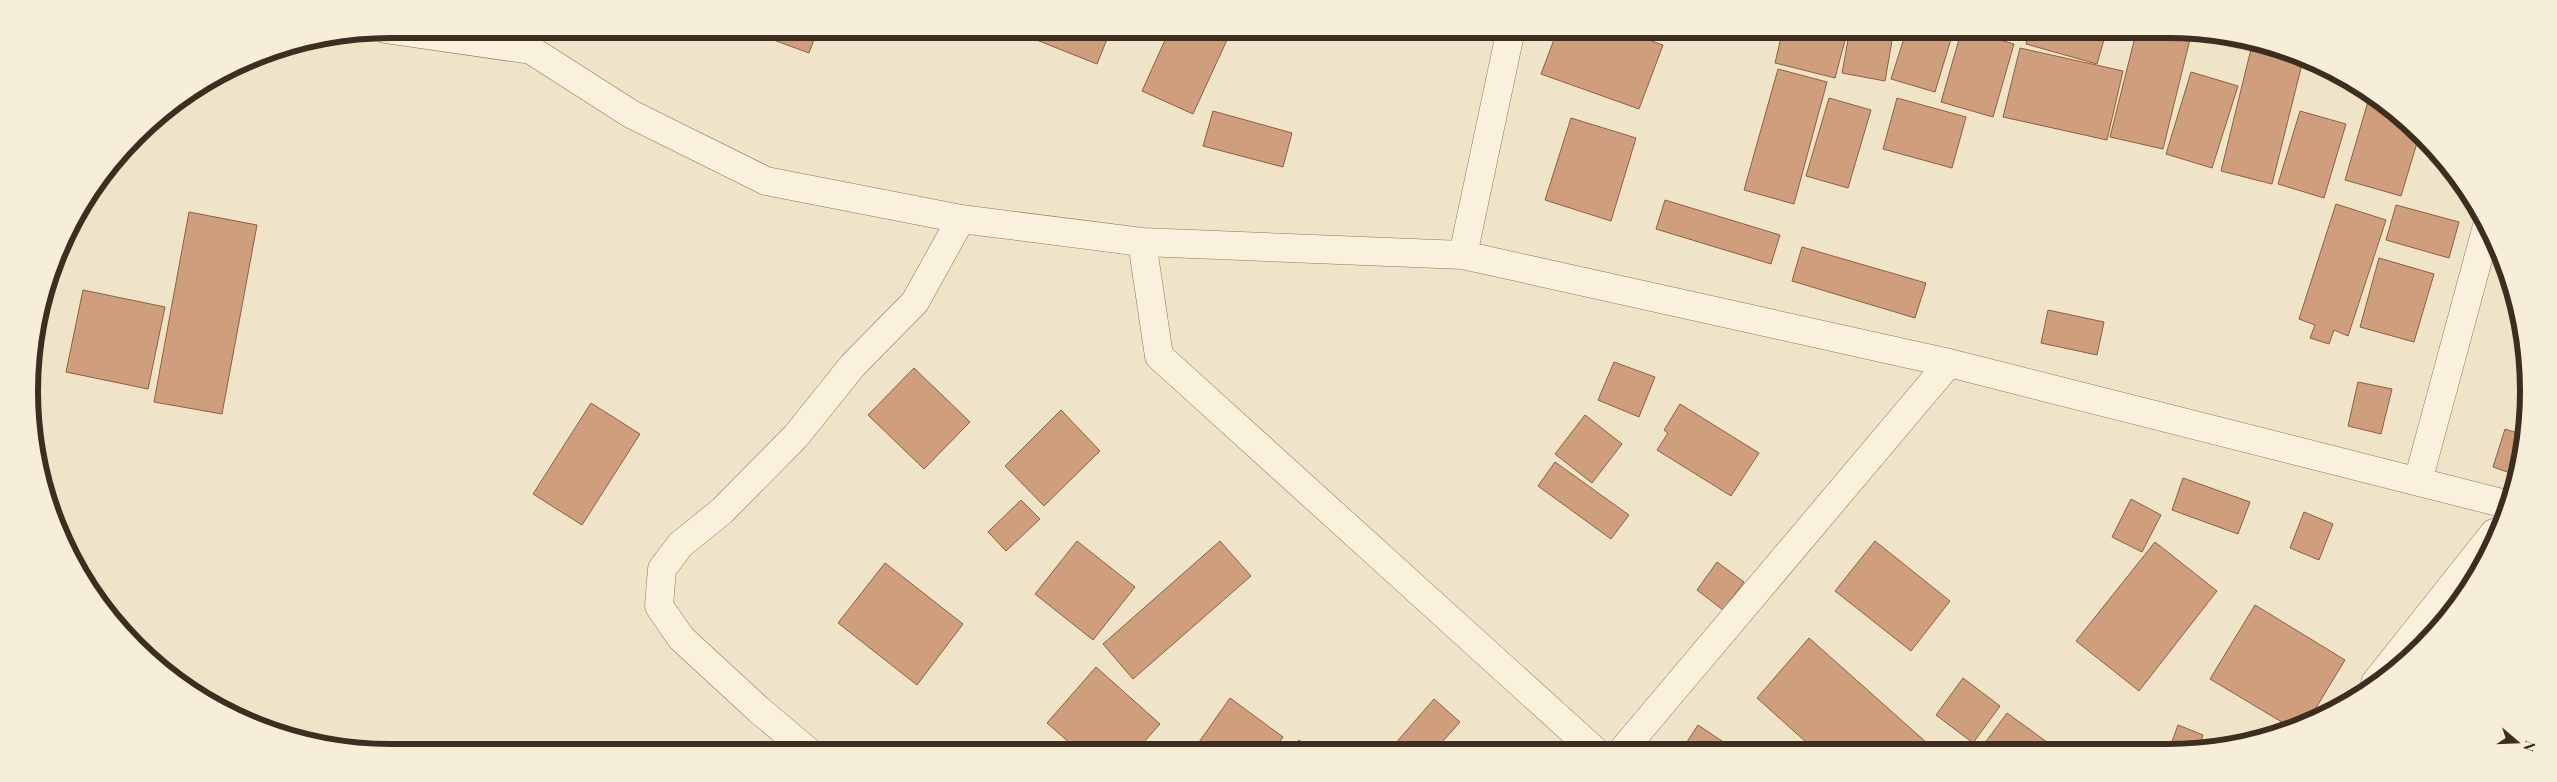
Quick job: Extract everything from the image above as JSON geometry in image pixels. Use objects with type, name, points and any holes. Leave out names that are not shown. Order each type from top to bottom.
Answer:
[{"type":"street","points":[[448,38],[532,50],[631,114],[766,181],[961,219],[1142,242],[1463,254],[1949,362],[2502,503]]},
{"type":"street","points":[[1463,254],[1508,38]]},
{"type":"street","points":[[800,744],[758,709],[681,638],[659,606],[662,569],[680,545],[722,511],[796,436],[853,365],[915,302],[961,219]]},
{"type":"street","points":[[2418,481],[2484,237]]},
{"type":"street","points":[[1142,242],[1158,356],[1587,744]]},
{"type":"street","points":[[1628,744],[1949,362]]},
{"type":"street","points":[[2390,664],[2483,547]]},
{"type":"building","points":[[768,38],[815,38],[809,53]]},
{"type":"building","points":[[1032,38],[1107,38],[1097,64]]},
{"type":"building","points":[[1166,38],[1228,38],[1193,114],[1142,91]]},
{"type":"building","points":[[1555,38],[1643,38],[1663,45],[1639,109],[1541,74]]},
{"type":"building","points":[[1781,38],[1846,38],[1835,78],[1775,63]]},
{"type":"building","points":[[1848,38],[1892,38],[1885,81],[1842,73]]},
{"type":"building","points":[[1904,38],[1951,38],[1935,92],[1891,79]]},
{"type":"building","points":[[1959,38],[1993,38],[2014,44],[1993,117],[1941,102]]},
{"type":"building","points":[[2028,38],[2104,38],[2097,64],[2026,44]]},
{"type":"building","points":[[2135,38],[2190,38],[2163,149],[2110,137]]},
{"type":"building","points":[[2020,48],[2123,71],[2107,140],[2003,117]]},
{"type":"building","points":[[2251,48],[2302,64],[2272,184],[2221,171]]},
{"type":"building","points":[[1778,69],[1827,82],[1794,204],[1744,190]]},
{"type":"building","points":[[2191,72],[2238,86],[2212,168],[2166,154]]},
{"type":"building","points":[[1829,98],[1871,110],[1848,188],[1806,176]]},
{"type":"building","points":[[1897,98],[1966,117],[1952,168],[1883,149]]},
{"type":"building","points":[[2368,101],[2399,125],[2417,142],[2401,196],[2345,180]]},
{"type":"building","points":[[1213,111],[1292,133],[1283,167],[1203,146]]},
{"type":"building","points":[[2300,111],[2346,124],[2324,198],[2278,184]]},
{"type":"building","points":[[1571,118],[1636,138],[1611,221],[1545,200]]},
{"type":"building","points":[[1665,200],[1780,235],[1771,264],[1656,229]]},
{"type":"building","points":[[2336,204],[2386,220],[2348,336],[2334,330],[2329,344],[2310,338],[2315,325],[2299,319]]},
{"type":"building","points":[[2396,205],[2459,222],[2449,258],[2386,240]]},
{"type":"building","points":[[189,212],[257,225],[222,414],[154,402]]},
{"type":"building","points":[[1802,247],[1926,283],[1915,318],[1792,281]]},
{"type":"building","points":[[2379,258],[2434,274],[2414,342],[2360,327]]},
{"type":"building","points":[[83,290],[165,307],[148,389],[66,372]]},
{"type":"building","points":[[2048,310],[2104,322],[2097,355],[2041,343]]},
{"type":"building","points":[[1614,362],[1655,377],[1639,417],[1598,400]]},
{"type":"building","points":[[914,368],[970,422],[924,469],[868,415]]},
{"type":"building","points":[[2358,382],[2392,389],[2381,434],[2348,426]]},
{"type":"building","points":[[591,403],[640,434],[582,525],[533,494]]},
{"type":"building","points":[[1680,404],[1759,453],[1731,496],[1657,450],[1668,433],[1664,430]]},
{"type":"building","points":[[1061,410],[1100,451],[1044,506],[1005,466]]},
{"type":"building","points":[[1585,415],[1622,444],[1592,483],[1555,454]]},
{"type":"building","points":[[2505,429],[2517,433],[2510,473],[2493,467]]},
{"type":"building","points":[[1555,462],[1629,515],[1611,539],[1538,486]]},
{"type":"building","points":[[2183,478],[2250,502],[2238,534],[2172,510]]},
{"type":"building","points":[[2131,499],[2161,515],[2142,552],[2112,537]]},
{"type":"building","points":[[1021,500],[1040,519],[1006,551],[988,532]]},
{"type":"building","points":[[2304,512],[2333,524],[2319,560],[2290,548]]},
{"type":"building","points":[[1077,541],[1135,587],[1093,640],[1035,594]]},
{"type":"building","points":[[1220,541],[1251,576],[1133,679],[1103,644]]},
{"type":"building","points":[[1875,541],[1950,601],[1911,651],[1835,591]]},
{"type":"building","points":[[2155,542],[2217,591],[2139,691],[2076,641]]},
{"type":"building","points":[[1717,562],[1744,582],[1723,610],[1697,590]]},
{"type":"building","points":[[885,563],[963,624],[917,685],[838,623]]},
{"type":"building","points":[[2255,605],[2345,660],[2313,712],[2285,724],[2210,679]]},
{"type":"building","points":[[1809,638],[1928,744],[1808,744],[1757,698]]},
{"type":"building","points":[[1096,667],[1160,724],[1142,744],[1071,744],[1047,723]]},
{"type":"building","points":[[1963,678],[2000,706],[1973,743],[1936,715]]},
{"type":"building","points":[[1230,698],[1283,737],[1278,744],[1198,744]]},
{"type":"building","points":[[1434,699],[1460,722],[1440,744],[1395,744]]},
{"type":"building","points":[[2007,713],[2050,744],[1984,744]]},
{"type":"building","points":[[1698,725],[1722,741],[1720,744],[1686,744]]},
{"type":"building","points":[[2178,725],[2203,735],[2200,742],[2171,744]]}]
